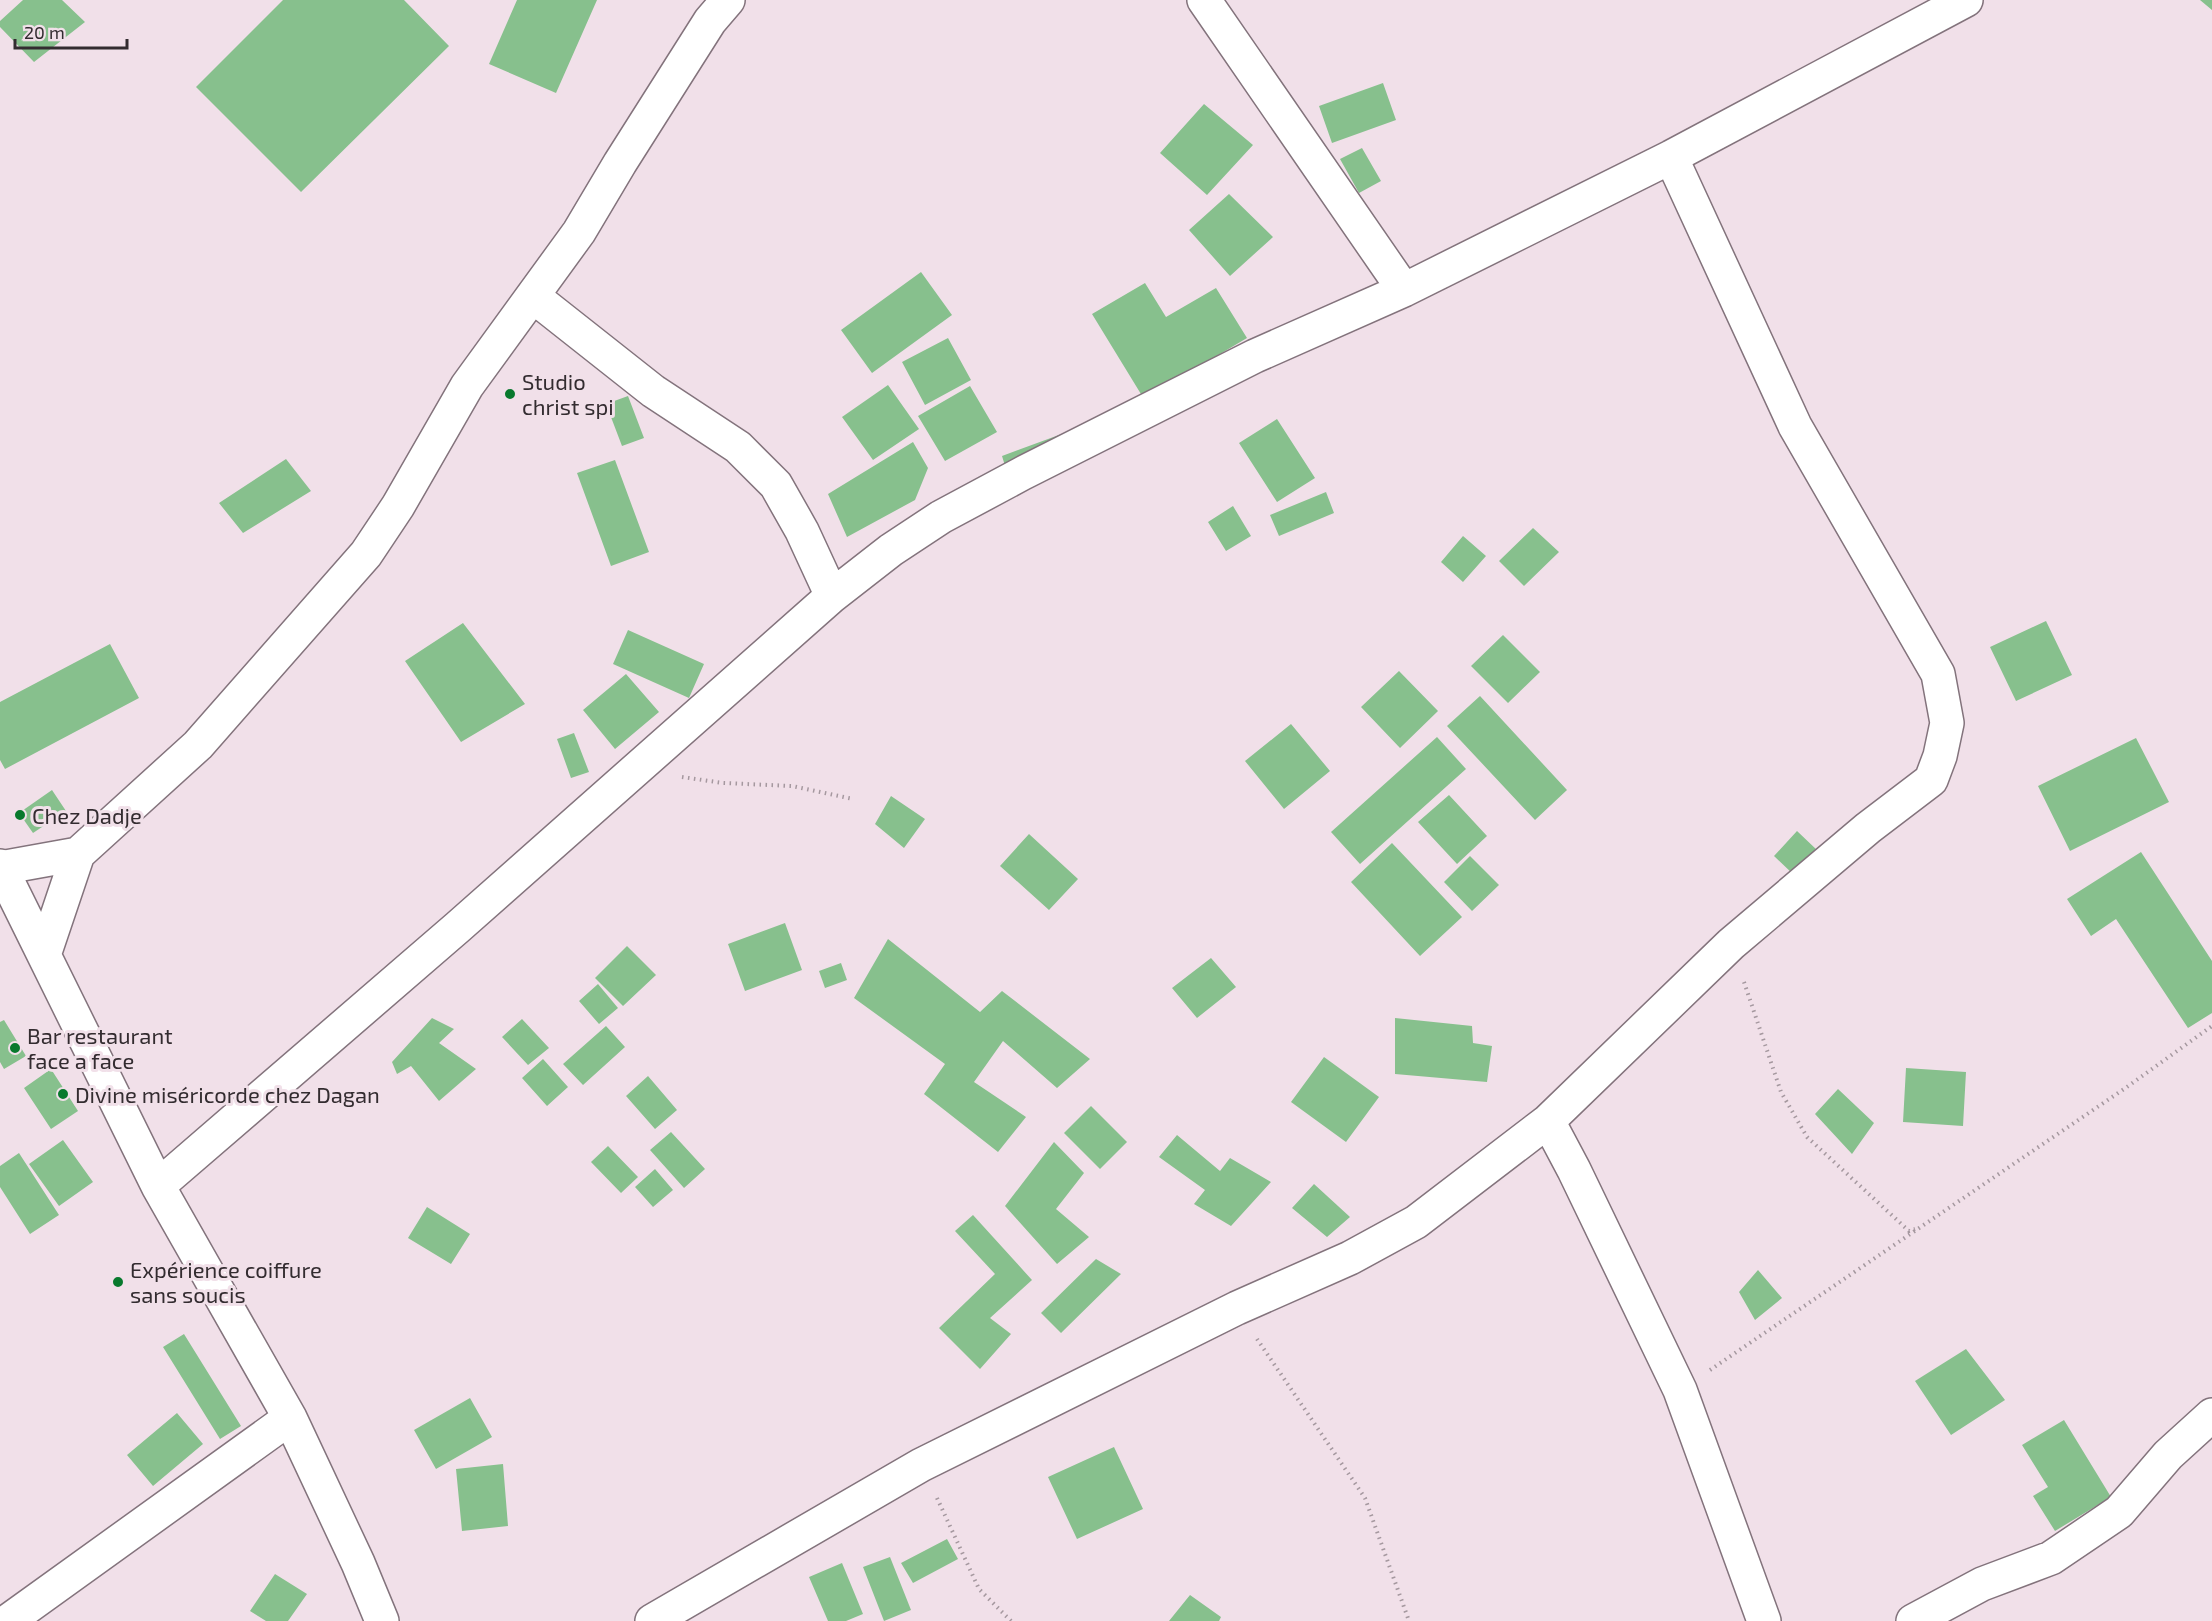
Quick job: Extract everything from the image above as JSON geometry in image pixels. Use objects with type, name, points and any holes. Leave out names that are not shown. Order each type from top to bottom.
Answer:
[{"type":"street","points":[[44,955],[78,854],[198,745],[366,554],[398,506],[467,386],[534,297],[579,232],[710,21],[728,0]]},
{"type":"street","points":[[1204,0],[1404,290]]},
{"type":"street","points":[[158,1186],[458,927],[832,596],[891,550],[933,523],[1023,473],[1256,356],[1404,290],[1671,157],[1966,0]]},
{"type":"street","points":[[652,1621],[921,1465],[1237,1308],[1350,1258],[1416,1222],[1548,1121],[1731,944],[1868,828],[1931,780],[1940,756],[1947,723],[1938,674],[1795,426],[1671,157]]},
{"type":"street","points":[[534,297],[653,391],[738,447],[776,485],[832,596]]},
{"type":"street","points":[[78,854],[0,867],[158,1186],[290,1418],[358,1563],[382,1621]]},
{"type":"street","points":[[1548,1121],[1680,1390],[1764,1621]]},
{"type":"street","points":[[1913,1621],[1982,1584],[2051,1558],[2119,1512],[2168,1455],[2212,1415]]},
{"type":"street","points":[[8,1621],[290,1418]]},
{"type":"path","points":[[633,770],[723,783],[792,786],[854,799]]},
{"type":"path","points":[[1731,944],[1781,1092],[1807,1137],[1909,1232],[1921,1227]]},
{"type":"path","points":[[1680,1390],[2124,1089],[2212,1026]]},
{"type":"path","points":[[1237,1308],[1365,1498],[1409,1621]]},
{"type":"path","points":[[921,1465],[979,1589],[1011,1621]]},
{"type":"building","points":[[23,0],[62,0],[85,22],[34,62],[0,27],[0,21]]},
{"type":"building","points":[[283,0],[404,0],[449,46],[301,192],[196,87]]},
{"type":"building","points":[[517,0],[597,0],[556,93],[489,64]]},
{"type":"building","points":[[2200,0],[2212,0],[2212,10]]},
{"type":"building","points":[[1383,83],[1396,120],[1332,143],[1319,106]]},
{"type":"building","points":[[1204,104],[1253,145],[1207,195],[1160,153]]},
{"type":"building","points":[[1362,148],[1381,181],[1359,193],[1340,159]]},
{"type":"building","points":[[1229,194],[1273,237],[1230,276],[1189,230]]},
{"type":"building","points":[[921,272],[952,315],[872,373],[841,330]]},
{"type":"building","points":[[1145,283],[1166,317],[1216,288],[1247,338],[1144,399],[1092,314]]},
{"type":"building","points":[[948,338],[971,380],[925,405],[902,362]]},
{"type":"building","points":[[888,385],[919,429],[873,460],[842,417]]},
{"type":"building","points":[[970,386],[997,432],[945,461],[918,416]]},
{"type":"building","points":[[628,396],[644,438],[622,446],[606,404]]},
{"type":"building","points":[[1277,419],[1315,478],[1277,502],[1239,443]]},
{"type":"building","points":[[1078,428],[1006,469],[1002,456]]},
{"type":"building","points":[[913,442],[928,468],[915,500],[847,537],[828,494]]},
{"type":"building","points":[[286,459],[311,491],[243,533],[219,503]]},
{"type":"building","points":[[615,460],[649,552],[611,566],[577,473]]},
{"type":"building","points":[[1326,492],[1334,513],[1279,536],[1270,515]]},
{"type":"building","points":[[1233,506],[1251,536],[1226,551],[1208,522]]},
{"type":"building","points":[[1533,528],[1559,552],[1524,586],[1499,561]]},
{"type":"building","points":[[1463,536],[1486,556],[1463,582],[1441,562]]},
{"type":"building","points":[[2046,621],[2072,675],[2016,701],[1990,647]]},
{"type":"building","points":[[463,623],[525,704],[461,742],[405,661]]},
{"type":"building","points":[[628,630],[704,664],[689,698],[613,664]]},
{"type":"building","points":[[1503,635],[1540,672],[1508,703],[1471,666]]},
{"type":"building","points":[[110,644],[139,698],[5,769],[0,760],[0,702]]},
{"type":"building","points":[[1399,671],[1438,711],[1400,748],[1361,707]]},
{"type":"building","points":[[626,674],[659,712],[615,749],[583,710]]},
{"type":"building","points":[[1480,696],[1567,790],[1535,820],[1447,726]]},
{"type":"building","points":[[1291,724],[1330,771],[1284,809],[1245,761]]},
{"type":"building","points":[[574,733],[589,772],[571,778],[557,739]]},
{"type":"building","points":[[1437,737],[1466,769],[1360,864],[1331,832]]},
{"type":"building","points":[[2136,738],[2169,802],[2070,851],[2038,786]]},
{"type":"building","points":[[52,790],[66,811],[33,833],[19,813]]},
{"type":"building","points":[[1449,795],[1487,836],[1457,864],[1418,822]]},
{"type":"building","points":[[891,796],[925,819],[904,848],[875,824]]},
{"type":"building","points":[[1797,831],[1817,850],[1794,875],[1774,856]]},
{"type":"building","points":[[1029,834],[1078,879],[1049,910],[1000,866]]},
{"type":"building","points":[[1392,843],[1462,917],[1420,956],[1351,882]]},
{"type":"building","points":[[2141,852],[2212,961],[2212,1013],[2188,1028],[2116,919],[2091,936],[2067,899]]},
{"type":"building","points":[[1470,856],[1499,885],[1472,911],[1444,882]]},
{"type":"building","points":[[785,923],[802,970],[745,991],[728,944]]},
{"type":"building","points":[[888,939],[980,1012],[1002,991],[1090,1059],[1057,1088],[1003,1041],[974,1082],[1026,1117],[998,1152],[924,1094],[945,1064],[854,998]]},
{"type":"building","points":[[627,946],[656,975],[623,1006],[595,978]]},
{"type":"building","points":[[1211,958],[1236,987],[1197,1018],[1172,988]]},
{"type":"building","points":[[841,963],[847,980],[825,988],[819,971]]},
{"type":"building","points":[[598,984],[618,1008],[599,1024],[579,1001]]},
{"type":"building","points":[[432,1018],[454,1029],[439,1043],[476,1069],[439,1101],[411,1066],[397,1074],[392,1062]]},
{"type":"building","points":[[1395,1018],[1472,1026],[1473,1043],[1492,1046],[1487,1082],[1395,1074]]},
{"type":"building","points":[[522,1019],[549,1048],[528,1065],[502,1037]]},
{"type":"building","points":[[4,1020],[26,1056],[4,1069],[0,1062],[0,1022]]},
{"type":"building","points":[[606,1026],[625,1047],[583,1085],[563,1064]]},
{"type":"building","points":[[1324,1057],[1379,1097],[1346,1142],[1291,1102]]},
{"type":"building","points":[[543,1059],[568,1087],[547,1106],[522,1078]]},
{"type":"building","points":[[1906,1068],[1966,1072],[1963,1126],[1903,1122]]},
{"type":"building","points":[[51,1069],[78,1111],[51,1129],[24,1088]]},
{"type":"building","points":[[648,1076],[677,1110],[655,1129],[626,1096]]},
{"type":"building","points":[[1838,1089],[1874,1123],[1852,1154],[1815,1114]]},
{"type":"building","points":[[1091,1106],[1127,1142],[1100,1169],[1064,1133]]},
{"type":"building","points":[[671,1132],[705,1169],[684,1188],[650,1150]]},
{"type":"building","points":[[1177,1135],[1220,1171],[1230,1158],[1271,1182],[1231,1226],[1194,1204],[1205,1190],[1159,1157]]},
{"type":"building","points":[[63,1140],[93,1182],[59,1206],[29,1164]]},
{"type":"building","points":[[1054,1142],[1084,1173],[1056,1209],[1089,1237],[1057,1264],[1005,1206]]},
{"type":"building","points":[[608,1146],[638,1177],[621,1193],[591,1162]]},
{"type":"building","points":[[19,1153],[59,1215],[30,1234],[0,1187],[0,1166]]},
{"type":"building","points":[[655,1169],[673,1190],[653,1207],[635,1187]]},
{"type":"building","points":[[1314,1184],[1350,1217],[1327,1237],[1292,1208]]},
{"type":"building","points":[[427,1207],[470,1234],[451,1264],[408,1238]]},
{"type":"building","points":[[973,1215],[1032,1280],[990,1318],[1011,1334],[980,1369],[939,1328],[995,1274],[955,1231]]},
{"type":"building","points":[[1096,1259],[1121,1274],[1061,1333],[1041,1313]]},
{"type":"building","points":[[1758,1270],[1782,1298],[1755,1320],[1739,1292]]},
{"type":"building","points":[[184,1334],[241,1426],[220,1439],[163,1347]]},
{"type":"building","points":[[1966,1349],[2005,1400],[1951,1435],[1915,1381]]},
{"type":"building","points":[[470,1398],[492,1437],[436,1469],[414,1430]]},
{"type":"building","points":[[177,1413],[203,1444],[153,1486],[127,1455]]},
{"type":"building","points":[[2064,1420],[2111,1497],[2055,1531],[2033,1496],[2048,1487],[2022,1445]]},
{"type":"building","points":[[1114,1447],[1143,1509],[1077,1539],[1048,1477]]},
{"type":"building","points":[[503,1464],[508,1526],[462,1531],[456,1469]]},
{"type":"building","points":[[947,1539],[958,1559],[913,1583],[901,1563]]},
{"type":"building","points":[[890,1557],[911,1610],[884,1621],[863,1567]]},
{"type":"building","points":[[842,1563],[863,1614],[846,1621],[828,1621],[809,1577]]},
{"type":"building","points":[[275,1574],[307,1594],[288,1621],[266,1621],[250,1611]]},
{"type":"building","points":[[1190,1595],[1221,1617],[1219,1621],[1169,1621]]},
{"type":"place","name":"Studio christ spi","points":[[510,394]]},
{"type":"place","name":"Chez Dadje","points":[[20,815]]},
{"type":"place","name":"Bar restaurant face a face","points":[[15,1048]]},
{"type":"place","name":"Divine miséricorde chez Dagan","points":[[63,1094]]},
{"type":"place","name":"Expérience coiffure sans soucis","points":[[118,1282]]}]
